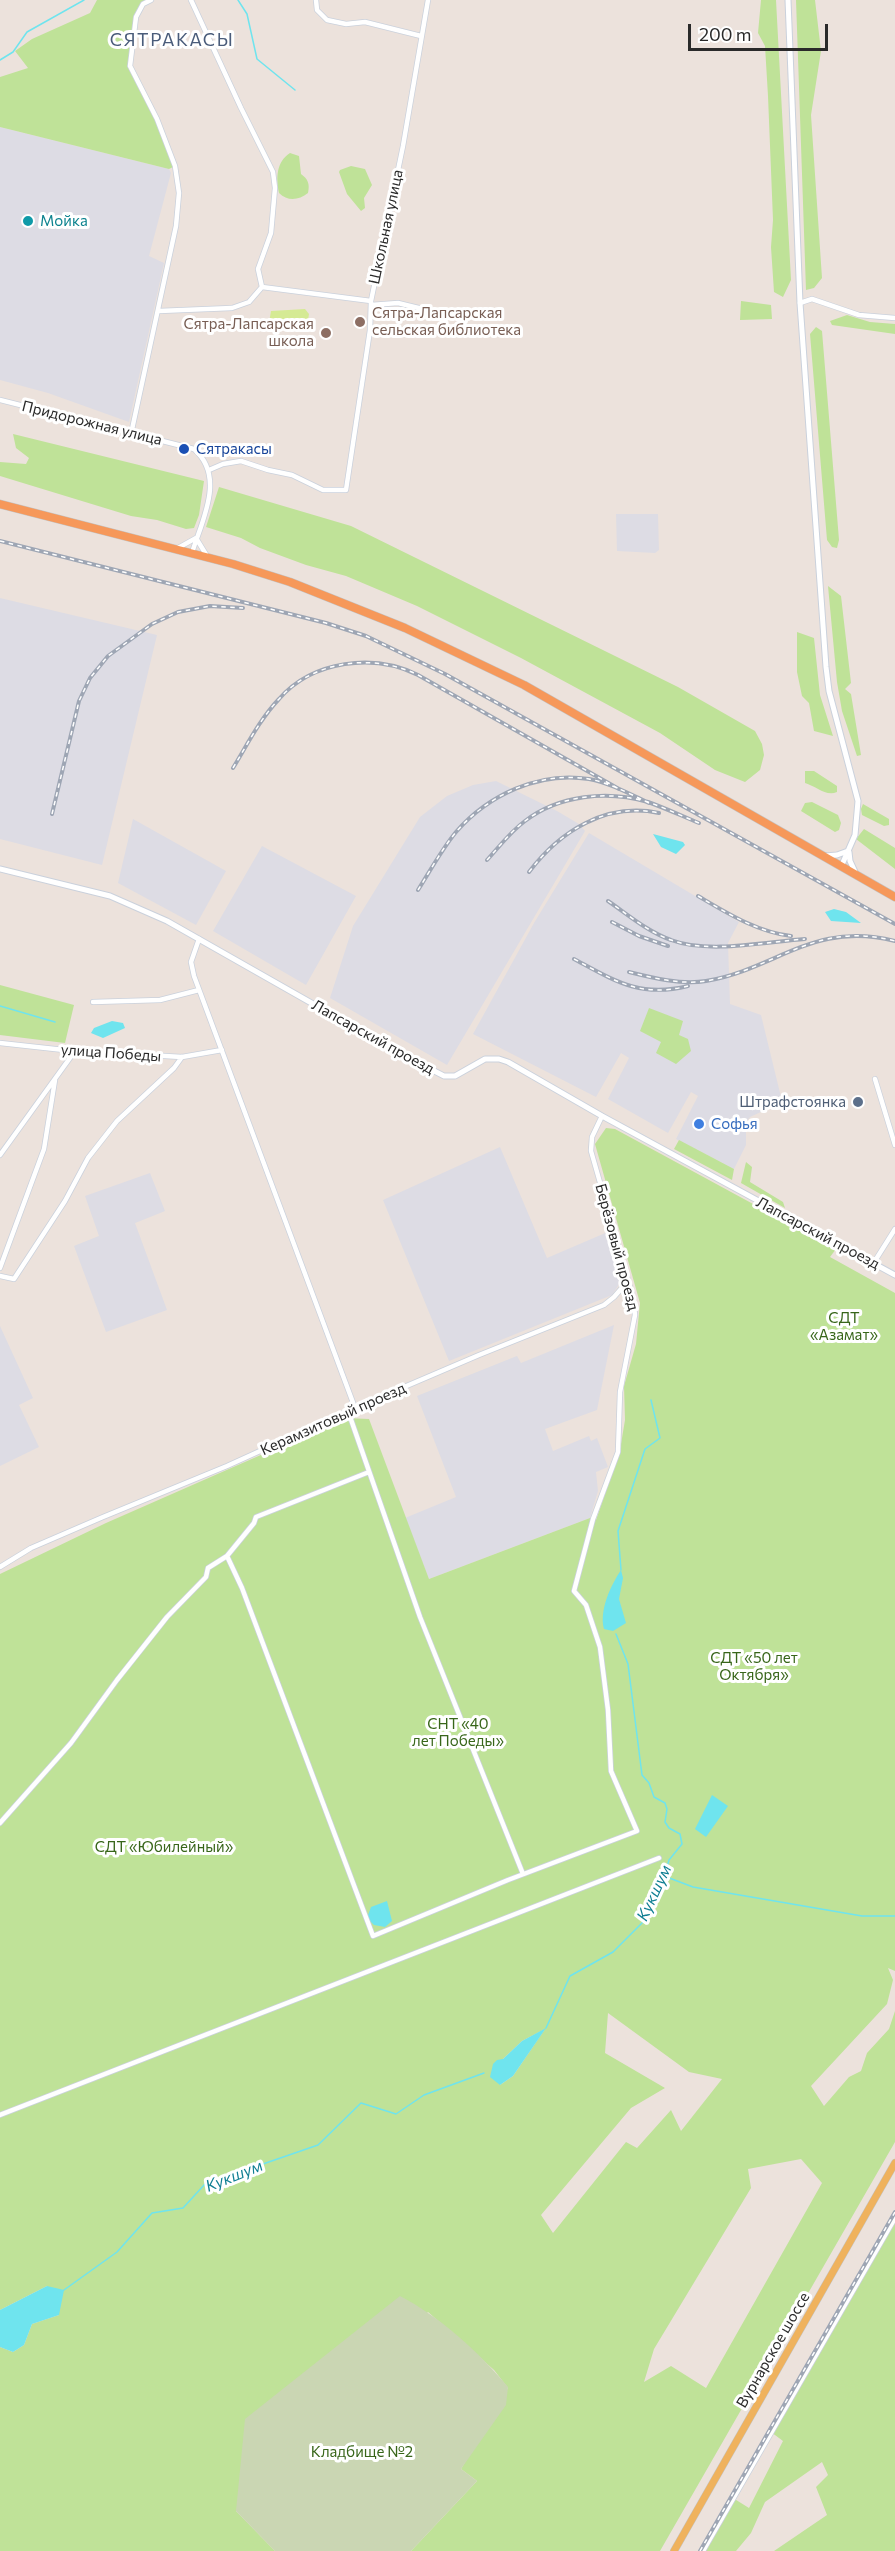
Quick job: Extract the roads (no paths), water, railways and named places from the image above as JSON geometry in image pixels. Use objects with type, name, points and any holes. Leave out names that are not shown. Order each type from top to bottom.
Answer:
[{"type":"highway","points":[[0,504],[192,553],[290,582],[405,628],[524,686],[895,897]]},
{"type":"main road","name":"Вурнарское шоссе","points":[[674,2551],[895,2163]]},
{"type":"street","points":[[131,434],[159,311],[168,252],[176,226],[179,187],[168,145],[157,119],[130,70],[136,16],[143,4],[151,0]]},
{"type":"street","points":[[159,311],[217,309],[244,305],[255,297],[262,286],[258,269],[271,233],[275,188],[273,172],[191,0]]},
{"type":"street","points":[[316,0],[317,10],[327,20],[346,24],[364,22],[421,36]]},
{"type":"street","name":"Школьная улица","points":[[209,470],[223,464],[241,461],[292,475],[323,490],[346,490],[370,330],[371,303],[403,146],[428,0]]},
{"type":"street","points":[[788,0],[800,303],[826,667],[829,691],[858,801],[858,822],[841,867]]},
{"type":"street","points":[[262,286],[371,303],[375,306],[388,302],[398,303],[439,313],[477,317]]},
{"type":"street","points":[[800,303],[812,300],[859,315],[895,318]]},
{"type":"street","name":"Придорожная улица","points":[[0,400],[194,449],[202,456],[209,470]]},
{"type":"street","points":[[192,553],[209,498],[209,470]]},
{"type":"street","points":[[176,549],[184,547],[196,538]]},
{"type":"street","points":[[196,538],[208,558]]},
{"type":"street","points":[[823,856],[837,855],[849,850]]},
{"type":"street","points":[[849,850],[850,861],[856,875]]},
{"type":"street","name":"Лапсарский проезд","points":[[0,869],[110,896],[167,921],[444,1076],[455,1076],[485,1059],[499,1059],[895,1275]]},
{"type":"street","points":[[199,939],[191,962],[199,990],[355,1408]]},
{"type":"street","points":[[93,1002],[159,1000],[199,990]]},
{"type":"street","name":"улица Победы","points":[[0,1042],[75,1051],[182,1057],[222,1050]]},
{"type":"street","points":[[0,1155],[75,1051]]},
{"type":"street","points":[[0,1276],[14,1279],[65,1201],[88,1158],[117,1121],[174,1068],[182,1057]]},
{"type":"street","points":[[875,1078],[895,1145]]},
{"type":"street","points":[[0,1268],[44,1149],[55,1080]]},
{"type":"street","name":"Берёзовый проезд","points":[[523,1874],[637,1831],[611,1771],[608,1710],[600,1647],[586,1605],[574,1591],[593,1519],[618,1452],[620,1392],[635,1315],[628,1281],[591,1151],[592,1137],[602,1116]]},
{"type":"street","points":[[873,1264],[895,1229]]},
{"type":"street","name":"Керамзитовый проезд","points":[[0,1567],[31,1548],[227,1466],[355,1408],[604,1305],[628,1281]]},
{"type":"street","points":[[227,1556],[250,1607],[373,1936],[523,1874],[445,1684],[348,1411]]},
{"type":"street","points":[[0,1823],[71,1743],[172,1610],[206,1577],[208,1568],[227,1556],[254,1523],[256,1516],[369,1472]]},
{"type":"street","points":[[0,2115],[658,1858]]},
{"type":"street","points":[[703,2551],[895,2218]]},
{"type":"water","points":[[653,834],[683,842],[685,845],[676,854],[661,847]]},
{"type":"water","points":[[834,909],[846,912],[861,923],[831,921],[825,912]]},
{"type":"water","points":[[112,1021],[123,1023],[125,1028],[103,1038],[91,1033],[94,1028]]},
{"type":"water","points":[[621,1570],[623,1578],[619,1599],[626,1623],[613,1631],[604,1629],[603,1614],[610,1590]]},
{"type":"water","points":[[712,1795],[728,1806],[706,1837],[695,1829]]},
{"type":"water","points":[[387,1901],[392,1921],[385,1927],[374,1925],[367,1918],[371,1907]]},
{"type":"water","points":[[546,2028],[513,2076],[500,2085],[490,2077],[493,2064],[497,2060],[503,2059],[522,2041]]},
{"type":"water","points":[[47,2286],[64,2290],[59,2315],[32,2324],[24,2345],[13,2352],[0,2347],[0,2310]]},
{"type":"waterway","points":[[0,60],[13,52],[27,32],[84,0]]},
{"type":"waterway","points":[[238,0],[247,14],[257,59],[295,90]]},
{"type":"waterway","points":[[0,1006],[55,1022]]},
{"type":"waterway","points":[[621,1570],[618,1531],[645,1449],[660,1438],[651,1400]]},
{"type":"waterway","name":"Кукшум","points":[[546,2028],[570,1976],[613,1952],[645,1920],[669,1860],[682,1844],[680,1834],[669,1828],[665,1822],[667,1809],[665,1803],[654,1797],[649,1783],[642,1775],[628,1664],[616,1634]]},
{"type":"waterway","points":[[664,1876],[693,1887],[862,1916],[895,1916]]},
{"type":"waterway","name":"Кукшум","points":[[64,2290],[117,2252],[152,2213],[183,2208],[205,2184],[318,2145],[361,2103],[396,2114],[424,2095],[484,2073]]},
{"type":"railway","points":[[0,541],[326,623],[366,636],[445,674],[895,924]]},
{"type":"railway","points":[[52,814],[79,701],[90,678],[108,656],[152,624],[178,612],[210,606],[243,608]]},
{"type":"railway","points":[[233,768],[266,715],[293,686],[326,668],[364,663],[401,668],[418,675],[619,789]]},
{"type":"railway","points":[[418,890],[456,832],[469,819],[499,797],[533,782],[570,777],[589,779],[612,786],[649,803]]},
{"type":"railway","points":[[487,860],[514,830],[538,812],[568,800],[584,797],[632,798],[654,804],[699,823]]},
{"type":"railway","points":[[529,872],[555,844],[586,823],[621,812],[659,813]]},
{"type":"railway","points":[[698,896],[754,926],[791,936]]},
{"type":"railway","points":[[608,901],[654,932],[686,944],[719,947],[805,939]]},
{"type":"railway","points":[[612,922],[639,936],[668,946]]},
{"type":"railway","points":[[629,972],[657,979],[706,981],[754,967],[818,941],[867,936],[895,941]]},
{"type":"railway","points":[[574,959],[615,980],[642,989],[656,990],[688,986]]},
{"type":"railway","points":[[700,2551],[895,2212]]},
{"type":"place","name":"Мойка","points":[[28,221]]},
{"type":"place","name":"Сятра-Лапсарская сельская библиотека","points":[[360,322]]},
{"type":"place","name":"Сятра-Лапсарская школа","points":[[326,333]]},
{"type":"place","name":"Сятракасы","points":[[184,449]]},
{"type":"place","name":"Штрафстоянка","points":[[858,1102]]},
{"type":"place","name":"Софья","points":[[699,1124]]},
{"type":"district","name":"СЯТРАКАСЫ","points":[[172,40]]},
{"type":"park label","name":"СДТ «Азамат»","points":[[844,1326]]},
{"type":"park label","name":"СДТ «50 лет Октября»","points":[[754,1666]]},
{"type":"park label","name":"СНТ «40 лет Победы»","points":[[458,1732]]},
{"type":"park label","name":"СДТ «Юбилейный»","points":[[164,1847]]},
{"type":"park label","name":"Кладбище №2","points":[[362,2452]]}]
